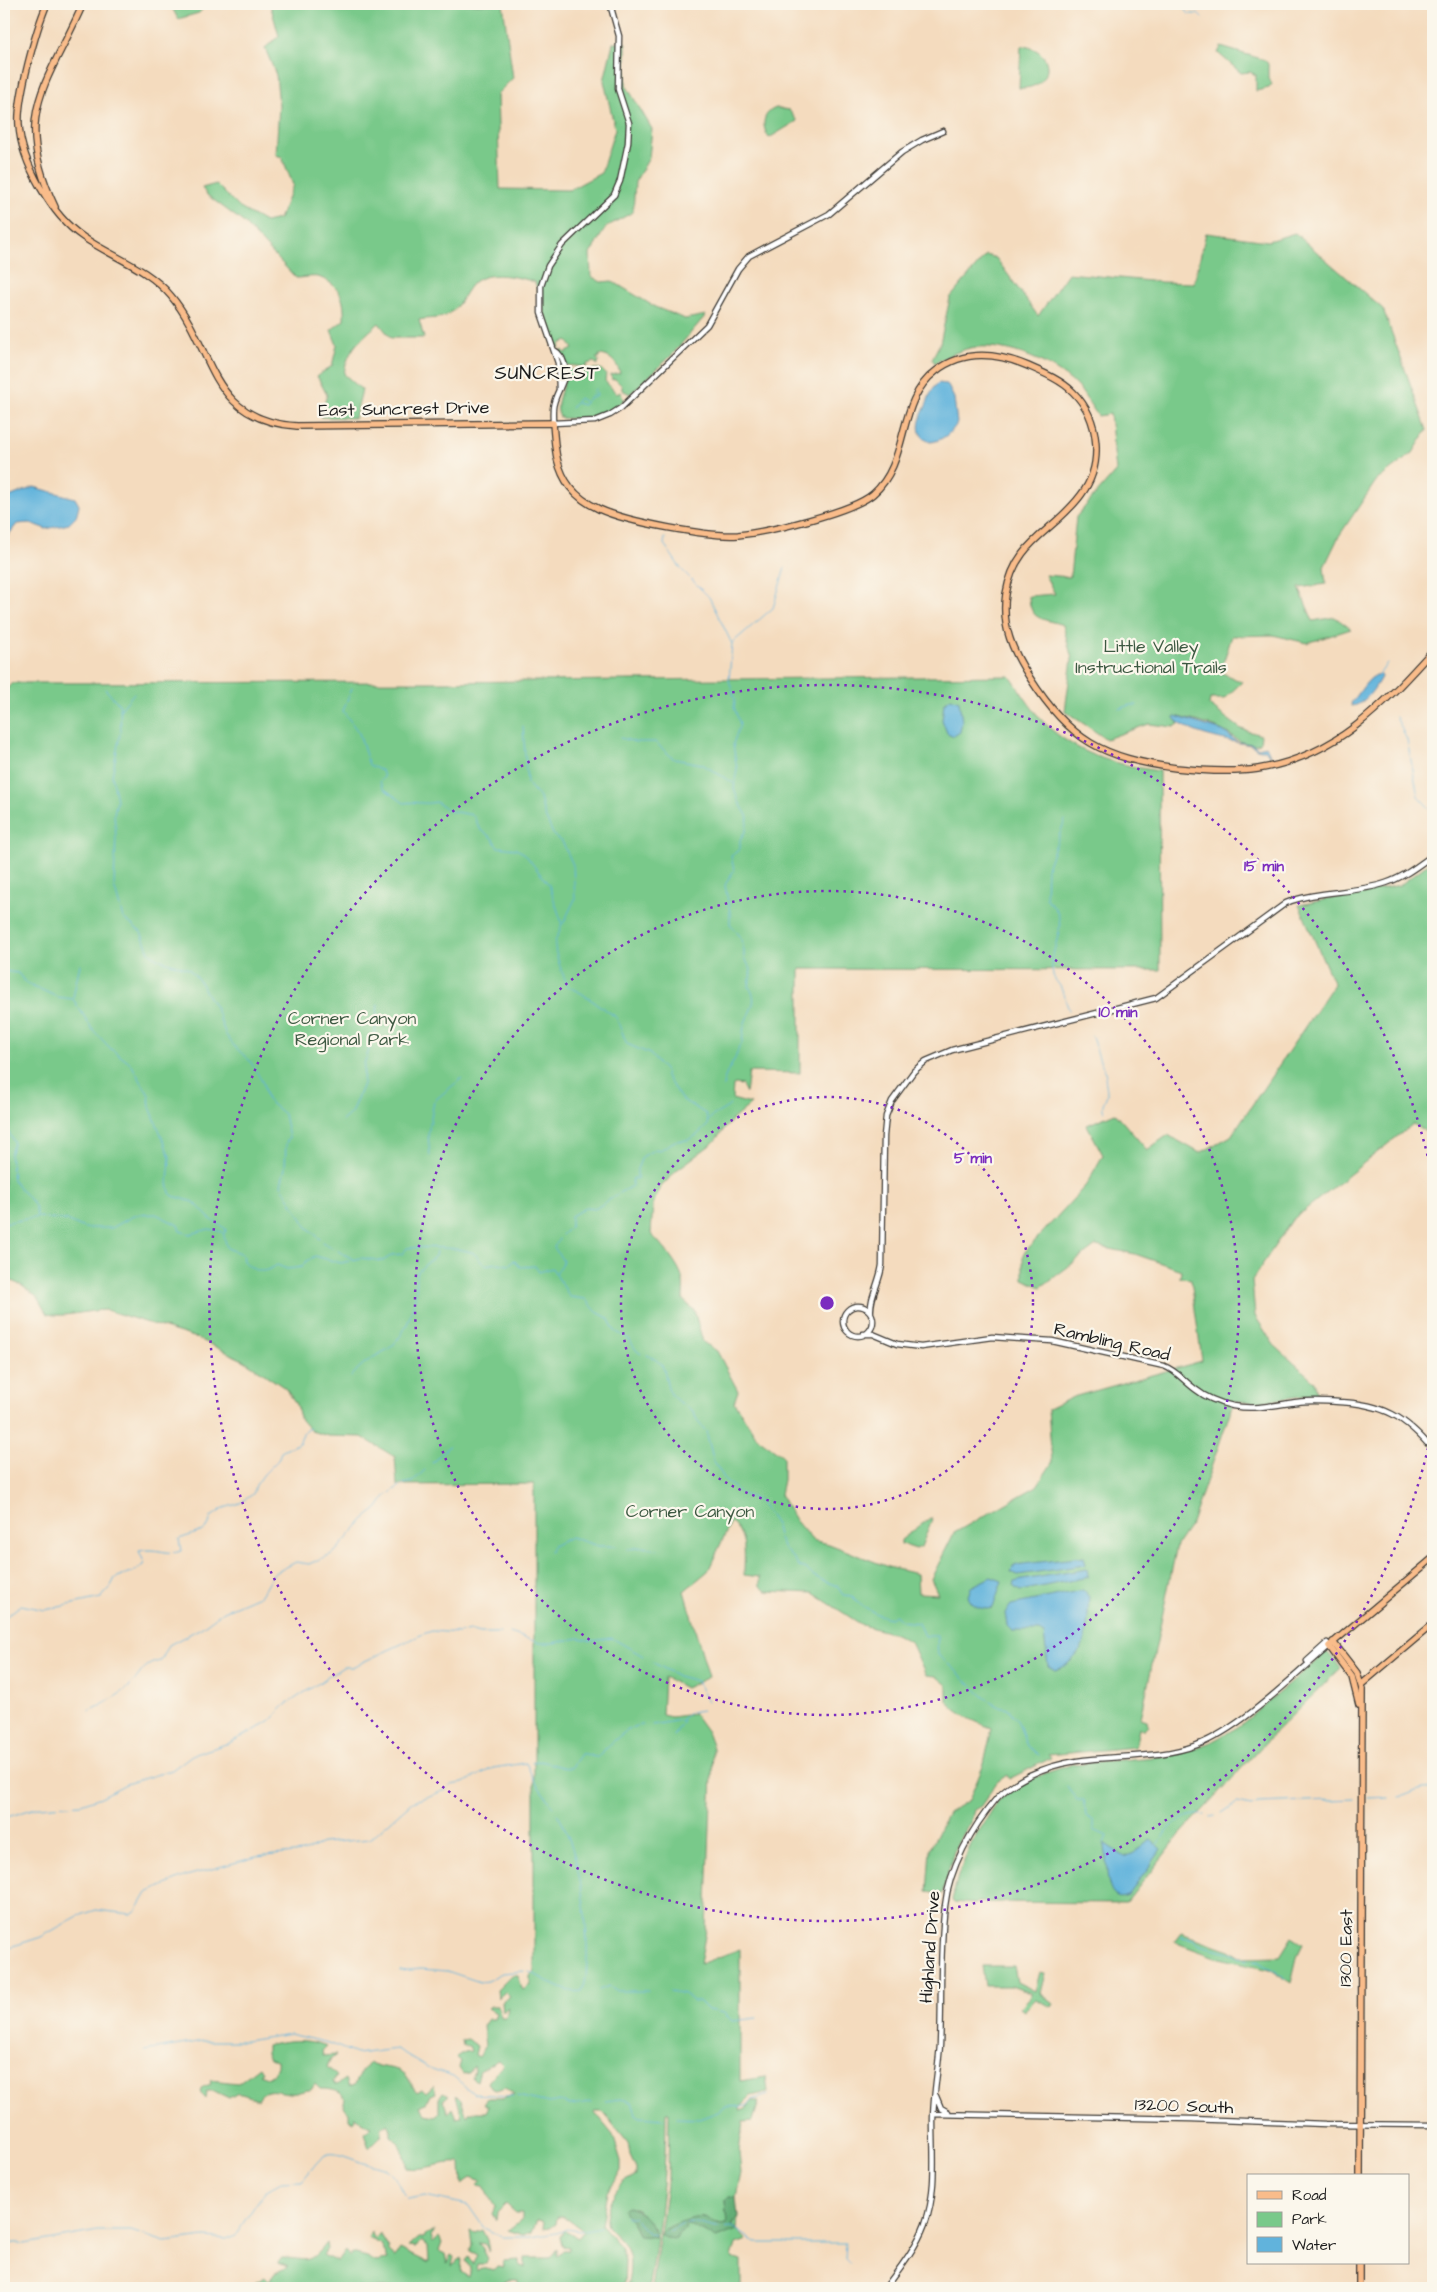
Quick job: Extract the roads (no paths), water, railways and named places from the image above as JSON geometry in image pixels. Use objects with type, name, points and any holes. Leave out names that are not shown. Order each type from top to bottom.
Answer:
[{"type":"main road","points":[[47,4],[38,27],[32,52],[21,101],[19,125],[22,143],[36,178],[47,200],[60,218]]},
{"type":"main road","points":[[60,218],[46,188],[38,163],[36,116],[43,85],[83,4]]},
{"type":"main road","name":"East Suncrest Drive","points":[[60,218],[85,238],[146,273],[165,289],[182,311],[223,390],[236,403],[258,417],[276,423],[297,426],[553,423]]},
{"type":"main road","points":[[553,423],[554,451],[564,478],[576,493],[594,507],[624,517],[702,533],[739,535],[848,508],[861,503],[872,495],[885,481],[895,463],[906,417],[917,391],[926,380],[950,362],[977,355],[998,356],[1016,361],[1062,383],[1083,405],[1092,423],[1096,444],[1093,470],[1082,494],[1036,537],[1019,559],[1012,572],[1006,596],[1006,626],[1016,655],[1042,697],[1060,719],[1089,743],[1132,761],[1224,772],[1257,769],[1297,759],[1332,743],[1362,723],[1407,679],[1433,650]]},
{"type":"main road","name":"Highland Drive","points":[[1330,1644],[1433,1558]]},
{"type":"main road","points":[[1358,1684],[1340,1642],[1360,1619]]},
{"type":"main road","points":[[1358,1684],[1433,1624]]},
{"type":"main road","points":[[1330,1644],[1347,1660]]},
{"type":"main road","points":[[1330,1644],[1358,1684]]},
{"type":"main road","name":"1300 East","points":[[1358,1684],[1362,1722],[1360,2174]]},
{"type":"main road","points":[[1359,2288],[1360,2264]]},
{"type":"street","points":[[610,4],[618,36],[618,89],[629,123],[628,143],[620,181],[614,195],[569,237],[545,273],[539,304],[544,329],[565,367],[564,378],[554,402],[553,423],[595,421],[617,411],[707,324],[716,312],[738,269],[749,256],[829,214],[902,152],[922,140],[943,131]]},
{"type":"street","points":[[880,1337],[874,1332],[871,1314],[873,1298],[880,1281],[882,1265],[884,1126],[892,1101],[914,1071],[926,1061],[952,1050],[1156,998],[1286,903],[1304,897],[1386,883],[1408,873],[1433,855]]},
{"type":"street","points":[[872,1325],[863,1334],[850,1334],[845,1328],[843,1321],[848,1309],[867,1305],[873,1298]]},
{"type":"street","points":[[860,1306],[871,1314]]},
{"type":"street","name":"Rambling Road","points":[[863,1334],[880,1337],[897,1344],[916,1347],[992,1337],[1066,1343],[1164,1366],[1178,1374],[1202,1394],[1220,1402],[1239,1407],[1261,1407],[1315,1400],[1367,1404],[1404,1420],[1433,1450]]},
{"type":"street","name":"Highland Drive","points":[[885,2288],[913,2250],[926,2223],[931,2193],[933,2114],[940,2047],[946,1899],[962,1854],[977,1827],[998,1798],[1025,1778],[1064,1762],[1168,1752],[1210,1740],[1236,1724],[1301,1670],[1312,1656],[1330,1644]]},
{"type":"street","points":[[935,2094],[942,2110],[954,2114]]},
{"type":"street","name":"13200 South","points":[[933,2114],[1433,2125]]},
{"type":"water","points":[[938,383],[947,384],[954,398],[957,423],[946,436],[930,442],[922,435],[919,427],[931,392]]},
{"type":"water","points":[[34,487],[75,498],[79,505],[76,517],[69,524],[46,529],[30,523],[17,524],[4,541],[4,499]]},
{"type":"water","points":[[1380,674],[1381,677],[1369,695],[1361,702],[1352,706],[1351,703],[1367,682],[1375,675]]},
{"type":"water","points":[[951,698],[959,701],[962,721],[960,732],[954,736],[947,733],[942,720],[944,703]]},
{"type":"water","points":[[1175,716],[1223,731],[1237,742],[1253,744],[1258,748],[1266,746],[1271,757],[1265,750],[1257,749],[1251,745],[1222,739],[1210,736],[1189,729],[1174,718]]},
{"type":"water","points":[[1084,1557],[1086,1565],[1018,1575],[1011,1572],[1014,1565]]},
{"type":"water","points":[[1087,1569],[1088,1577],[1020,1591],[1014,1587],[1015,1582],[1022,1580]]},
{"type":"water","points":[[991,1577],[1002,1581],[993,1608],[978,1607],[972,1603],[968,1596],[971,1587]]},
{"type":"water","points":[[1083,1590],[1089,1597],[1085,1639],[1078,1654],[1062,1667],[1055,1670],[1048,1666],[1044,1634],[1039,1631],[1012,1631],[1007,1626],[1005,1613],[1011,1605]]},
{"type":"water","points":[[1151,1839],[1162,1849],[1128,1896],[1119,1898],[1110,1888],[1104,1843],[1125,1857],[1134,1853]]},
{"type":"waterway","points":[[1180,4],[1189,14],[1198,14],[1202,18]]},
{"type":"waterway","points":[[595,396],[593,392],[596,388]]},
{"type":"waterway","points":[[591,398],[597,396],[596,392]]},
{"type":"waterway","points":[[576,403],[583,405],[593,394]]},
{"type":"waterway","points":[[571,408],[579,398],[585,402]]},
{"type":"waterway","points":[[665,538],[664,544],[681,569],[709,597],[732,644],[729,680],[735,700],[734,707],[740,724],[733,744],[737,769],[734,788],[739,802],[748,817],[746,830],[740,840],[740,849],[731,856],[734,870],[725,885],[730,912],[730,924],[740,936],[744,958],[751,969],[749,987],[752,992],[753,1001],[744,1025],[742,1043],[726,1076],[723,1087]]},
{"type":"waterway","points":[[732,643],[773,608],[785,568]]},
{"type":"waterway","points":[[1379,675],[1387,663]]},
{"type":"waterway","points":[[352,688],[343,711],[359,733],[369,765],[382,771],[384,777],[380,782],[383,788],[404,803],[436,802],[450,811],[473,815],[480,829],[492,838],[498,847],[516,849],[524,853],[549,885],[561,920],[555,946],[559,965],[569,987],[616,1017],[627,1044],[650,1054],[665,1071],[666,1076],[681,1099],[706,1114],[708,1125],[697,1135],[688,1140],[675,1141],[660,1150],[655,1149],[642,1157],[637,1169],[637,1179],[633,1178],[632,1186],[619,1193]]},
{"type":"waterway","points":[[105,689],[120,705],[121,732]]},
{"type":"waterway","points":[[121,709],[134,693]]},
{"type":"waterway","points":[[1119,709],[1130,705],[1137,705]]},
{"type":"waterway","points":[[1396,717],[1407,740],[1418,796],[1433,812]]},
{"type":"waterway","points":[[523,726],[527,783],[540,798],[544,814],[554,836],[563,843],[573,865],[575,899],[563,924]]},
{"type":"waterway","points":[[120,734],[112,776],[117,800],[114,814],[116,836],[114,886],[123,918],[141,932],[149,952],[158,959],[189,969],[198,979],[216,1009],[226,1035],[234,1046],[250,1061],[263,1083],[267,1100],[284,1114],[289,1138],[286,1143],[285,1168],[281,1185],[306,1226],[320,1239]]},
{"type":"waterway","points":[[620,738],[636,742],[655,742],[674,759],[702,764],[733,783]]},
{"type":"waterway","points":[[1065,820],[1047,868],[1046,899],[1055,908],[1059,917],[1060,926],[1053,955],[1053,975],[1061,988],[1069,1010]]},
{"type":"waterway","points":[[73,998],[80,964]]},
{"type":"waterway","points":[[4,971],[18,973],[25,982],[57,997],[73,999],[93,1030],[111,1049],[131,1064],[149,1095],[150,1107],[170,1157],[168,1183],[170,1193],[173,1196],[194,1202],[209,1218],[226,1229],[225,1233]]},
{"type":"waterway","points":[[342,1121],[351,1113],[363,1084],[364,1064],[375,1033],[378,1004]]},
{"type":"waterway","points":[[1092,1036],[1101,1064],[1106,1072],[1107,1093],[1103,1105],[1104,1112]]},
{"type":"waterway","points":[[430,1156],[428,1134],[434,1101],[462,1078]]},
{"type":"waterway","points":[[708,1121],[730,1105]]},
{"type":"waterway","points":[[4,1124],[14,1142],[10,1155],[13,1180],[35,1206],[37,1217]]},
{"type":"waterway","points":[[562,1235],[571,1226],[571,1216],[585,1208],[595,1209],[617,1195]]},
{"type":"waterway","points":[[4,1223],[39,1217],[69,1221],[84,1228],[112,1228],[135,1215],[156,1214],[178,1225],[180,1231],[190,1234],[209,1229],[223,1232],[227,1248],[242,1254],[243,1261],[260,1271],[268,1270],[277,1265],[287,1269],[302,1267],[305,1262],[315,1256],[341,1263],[361,1258],[383,1261],[392,1255],[402,1254],[407,1248],[465,1250],[473,1253],[485,1265],[498,1263],[509,1265],[514,1260],[520,1267],[535,1266],[539,1272],[552,1268],[570,1297],[585,1299],[597,1312],[608,1318],[615,1331],[629,1339],[641,1354]]},
{"type":"waterway","points":[[556,1273],[563,1261],[554,1247],[559,1239]]},
{"type":"waterway","points":[[323,1242],[334,1249]]},
{"type":"waterway","points":[[338,1251],[355,1260]]},
{"type":"waterway","points":[[351,1377],[363,1364],[385,1351],[400,1337],[412,1311],[417,1272],[435,1256],[436,1251]]},
{"type":"waterway","points":[[647,1355],[660,1363],[673,1397],[693,1411],[698,1422],[706,1431],[714,1462],[726,1481],[740,1493],[761,1503],[775,1523],[778,1535]]},
{"type":"waterway","points":[[4,1618],[21,1605],[45,1610],[101,1598],[110,1588],[115,1578],[137,1570],[145,1564],[139,1551],[151,1550],[172,1553],[181,1551],[179,1539],[203,1531],[208,1527],[211,1517],[224,1508],[240,1503],[253,1494],[256,1485],[278,1460],[281,1452],[299,1443],[304,1431],[310,1428]]},
{"type":"waterway","points":[[432,1463],[449,1446]]},
{"type":"waterway","points":[[89,1711],[99,1707],[129,1687],[149,1665],[161,1661],[169,1645],[201,1628],[224,1611],[261,1595],[273,1574],[296,1562],[309,1564],[334,1553],[364,1519],[377,1509],[387,1495],[403,1484],[412,1482],[425,1470]]},
{"type":"waterway","points":[[550,1552],[553,1546],[570,1537],[598,1546],[616,1546]]},
{"type":"waterway","points":[[779,1539],[799,1567],[837,1586],[843,1595],[852,1596],[865,1607],[880,1615],[890,1618],[896,1615],[901,1621],[918,1623],[924,1636],[937,1636],[938,1655],[946,1662]]},
{"type":"waterway","points":[[628,1549],[643,1547],[658,1549]]},
{"type":"waterway","points":[[4,1818],[39,1807],[81,1804],[101,1797],[126,1784],[172,1770],[192,1755],[229,1743],[255,1730],[271,1720],[284,1706],[343,1667],[352,1667],[423,1634],[432,1631],[459,1633],[469,1630],[479,1633],[500,1633]]},
{"type":"waterway","points":[[510,1633],[540,1643],[553,1643],[579,1638],[592,1641],[612,1638],[643,1656]]},
{"type":"waterway","points":[[652,1662],[678,1676],[697,1681],[708,1702]]},
{"type":"waterway","points":[[949,1664],[984,1697],[998,1706],[1008,1708],[1018,1722],[1027,1746],[1039,1755]]},
{"type":"waterway","points":[[652,1725],[681,1720],[690,1712],[702,1710]]},
{"type":"waterway","points":[[674,1736],[683,1720]]},
{"type":"waterway","points":[[532,1762],[542,1761],[571,1768],[581,1754],[599,1757],[623,1733],[643,1725]]},
{"type":"waterway","points":[[4,1949],[41,1937],[78,1916],[96,1910],[131,1914],[137,1910],[147,1893],[186,1876],[256,1857],[303,1852],[323,1843],[370,1839],[412,1802],[446,1790],[451,1785],[463,1783],[493,1768],[526,1763],[534,1780],[553,1807]]},
{"type":"waterway","points":[[1067,1786],[1077,1800],[1084,1800],[1086,1816],[1094,1821],[1094,1830],[1107,1836],[1104,1843]]},
{"type":"waterway","points":[[1399,1797],[1420,1789],[1433,1790]]},
{"type":"waterway","points":[[1368,1798],[1388,1797]]},
{"type":"waterway","points":[[1222,1813],[1237,1803],[1250,1806],[1259,1803],[1355,1799]]},
{"type":"waterway","points":[[529,1972],[569,1991],[582,1991],[585,1983],[587,1944],[583,1896],[572,1849],[557,1814]]},
{"type":"waterway","points":[[1157,1846],[1167,1830],[1174,1824],[1192,1816],[1205,1815]]},
{"type":"waterway","points":[[1210,1817],[1215,1816]]},
{"type":"waterway","points":[[1180,1937],[1193,1939],[1200,1945],[1229,1952],[1239,1957],[1259,1961],[1287,1980]]},
{"type":"waterway","points":[[400,1971],[421,1969],[447,1971],[480,1982],[487,1981],[502,1973],[525,1971]]},
{"type":"waterway","points":[[599,1990],[609,1986],[616,1991],[648,1991]]},
{"type":"waterway","points":[[670,1991],[685,1994],[693,2001],[699,2001],[708,2010],[724,2013],[732,2021],[757,2018]]},
{"type":"waterway","points":[[145,2051],[203,2041],[246,2041],[290,2034],[329,2043],[356,2054],[397,2049],[429,2068],[453,2076],[474,2094],[513,2096]]},
{"type":"waterway","points":[[677,2118],[699,2119],[718,2112],[724,2107],[747,2106],[752,2100],[768,2095]]},
{"type":"waterway","points":[[517,2096],[549,2103],[560,2101],[570,2105],[591,2102]]},
{"type":"waterway","points":[[605,2101],[621,2099],[632,2102],[636,2114],[640,2117],[664,2119]]},
{"type":"waterway","points":[[4,2248],[14,2243],[25,2244],[98,2231],[131,2231],[165,2242],[205,2237],[227,2239],[235,2235],[265,2191],[281,2182],[302,2181],[322,2157],[327,2154],[340,2155],[386,2169],[395,2178],[408,2199],[425,2196],[468,2205],[484,2228],[502,2237],[532,2237],[557,2233],[567,2229],[580,2231],[601,2227]]},
{"type":"waterway","points":[[625,2217],[633,2217],[647,2232],[655,2235]]},
{"type":"waterway","points":[[665,2234],[680,2224],[692,2222],[716,2228],[733,2227],[756,2243],[846,2243],[845,2259],[849,2263]]},
{"type":"district","name":"SUNCREST","points":[[547,373]]},
{"type":"park label","name":"Little Valley Instructional Trails","points":[[1151,656]]},
{"type":"park label","name":"Corner Canyon Regional Park","points":[[352,1028]]},
{"type":"park label","name":"Corner Canyon","points":[[690,1511]]}]
